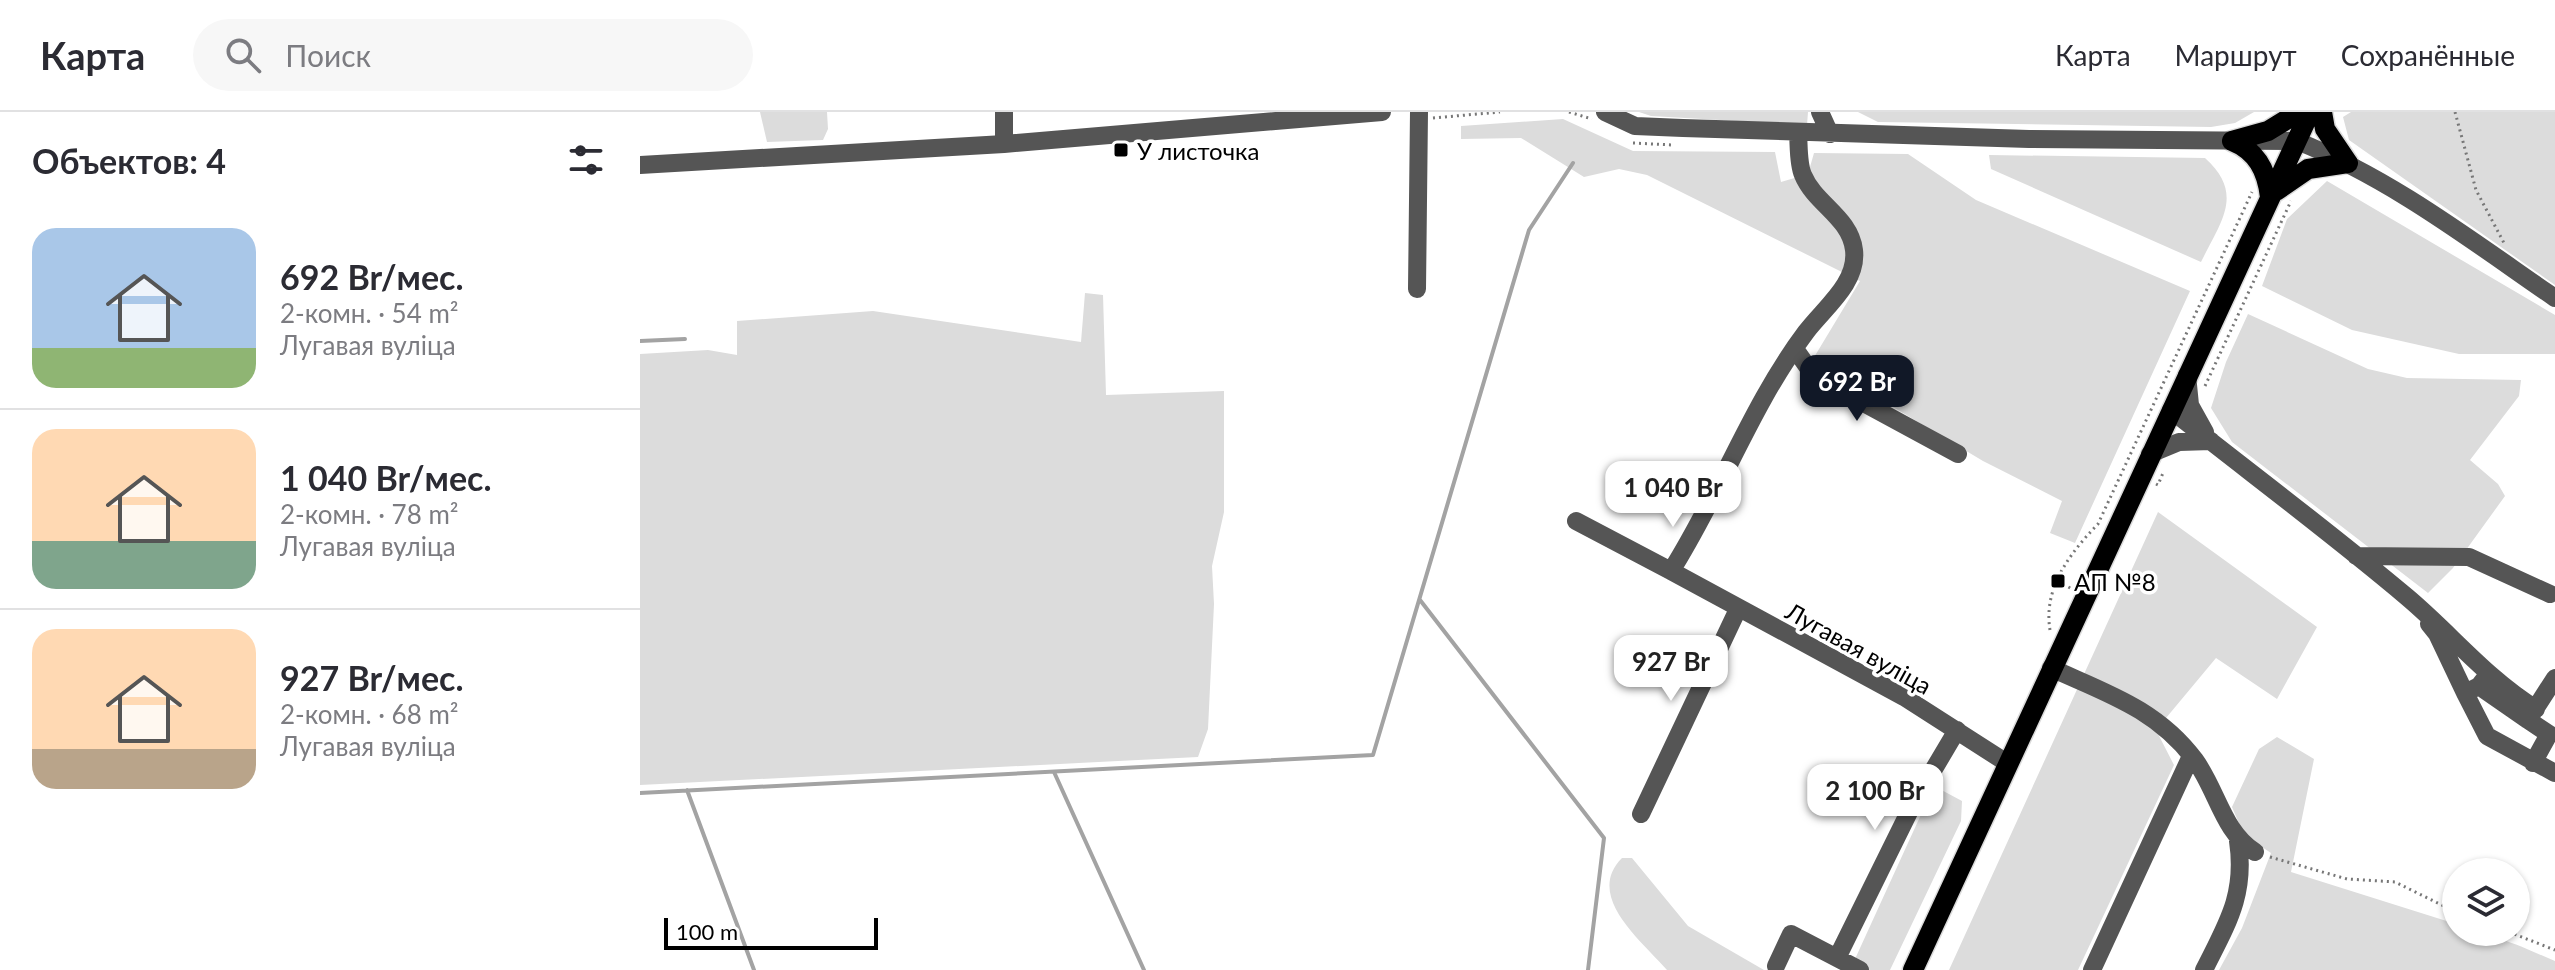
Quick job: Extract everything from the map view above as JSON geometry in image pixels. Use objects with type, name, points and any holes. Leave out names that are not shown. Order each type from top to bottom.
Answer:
[{"type":"main road","points":[[2232,141],[2268,131],[2299,112]]},
{"type":"main road","points":[[1913,970],[2051,668],[2158,460],[2171,410],[2263,190],[2297,141],[2310,112]]},
{"type":"main road","points":[[2263,190],[2280,186],[2308,169],[2348,163],[2325,129],[2322,112]]},
{"type":"main road","points":[[2232,141],[2252,152],[2264,173],[2263,190]]},
{"type":"street","points":[[1004,112],[1004,144]]},
{"type":"street","points":[[640,165],[1004,144],[1382,112]]},
{"type":"street","points":[[1605,112],[1635,126],[1798,133],[2297,141],[2348,163],[2408,196],[2555,298]]},
{"type":"street","points":[[1820,112],[1830,134]]},
{"type":"street","points":[[1417,289],[1419,116]]},
{"type":"street","points":[[1671,571],[1773,381],[1843,288],[1853,267],[1854,251],[1849,230],[1816,196],[1802,174],[1798,133]]},
{"type":"street","points":[[1795,349],[1814,376],[1958,454]]},
{"type":"street","points":[[2187,375],[2190,405],[2211,441]]},
{"type":"street","points":[[2171,410],[2404,594],[2458,641],[2477,684],[2487,736],[2555,773]]},
{"type":"street","points":[[2158,460],[2179,442],[2211,441]]},
{"type":"street","name":"Лугавая вуліца","points":[[1576,521],[1904,697],[2007,763]]},
{"type":"street","points":[[2356,556],[2469,557],[2550,594]]},
{"type":"street","points":[[2404,594],[2477,684],[2532,714],[2549,734],[2533,763]]},
{"type":"street","points":[[1641,814],[1738,609]]},
{"type":"street","points":[[2051,668],[2147,712],[2191,756],[2238,841],[2243,872],[2235,909],[2204,970]]},
{"type":"street","points":[[2532,714],[2555,678]]},
{"type":"street","points":[[1837,958],[1912,806],[1957,730]]},
{"type":"street","points":[[2092,970],[2191,756]]},
{"type":"street","points":[[2238,841],[2255,852]]},
{"type":"street","points":[[1776,966],[1791,934],[1860,970]]},
{"type":"path","points":[[1419,116],[1500,112]]},
{"type":"path","points":[[2455,112],[2476,190],[2506,246]]},
{"type":"path","points":[[2047,608],[2070,553],[2098,524],[2263,190]]},
{"type":"path","points":[[2204,392],[2295,193]]},
{"type":"path","points":[[2158,460],[2158,485]]},
{"type":"path","points":[[2255,852],[2347,879],[2395,882],[2442,905]]},
{"type":"path","points":[[2530,940],[2555,950]]},
{"type":"shaded area","points":[[760,112],[827,112],[828,129],[823,140],[767,142]]},
{"type":"shaded area","points":[[1639,112],[1808,112],[1807,125],[1651,116]]},
{"type":"shaded area","points":[[1858,112],[2254,112],[2235,123],[2211,127],[1878,122]]},
{"type":"shaded area","points":[[2351,112],[2555,112],[2555,285],[2349,140],[2343,117]]},
{"type":"shaded area","points":[[1563,119],[1633,151],[1775,152],[1781,182],[1808,174],[1814,153],[1908,154],[1976,200],[2190,291],[2075,543],[2050,533],[2062,501],[1983,461],[1813,359],[1860,281],[1647,175],[1619,169],[1584,177],[1521,138],[1461,139],[1461,126]]},
{"type":"shaded area","points":[[1989,155],[2205,158],[2224,184],[2226,208],[2201,262],[1991,169]]},
{"type":"shaded area","points":[[2327,181],[2555,315],[2555,354],[2459,354],[2352,330],[2262,286],[2287,219]]},
{"type":"shaded area","points":[[1085,293],[1103,295],[1106,395],[1224,391],[1224,512],[1212,566],[1214,604],[1208,729],[1198,757],[640,785],[640,354],[708,350],[737,355],[737,321],[873,311],[1081,342]]},
{"type":"shaded area","points":[[2248,314],[2368,369],[2407,378],[2521,380],[2519,396],[2470,460],[2498,484],[2505,496],[2453,568],[2428,593],[2232,442],[2211,408],[2226,362]]},
{"type":"shaded area","points":[[2158,512],[2317,627],[2277,699],[2216,658],[2156,730],[2174,765],[2078,970],[1949,970]]},
{"type":"shaded area","points":[[2277,737],[2314,759],[2291,872],[2442,920],[2442,946],[2519,946],[2555,961],[2555,970],[2219,970],[2242,928],[2271,853],[2244,835],[2232,807],[2259,749]]},
{"type":"shaded area","points":[[1934,786],[1962,801],[1961,821],[1890,970],[1850,970]]},
{"type":"shaded area","points":[[1622,858],[1632,858],[1688,926],[1764,970],[1667,970],[1632,932],[1613,902],[1609,887],[1612,873]]},
{"type":"waterway","points":[[640,793],[1373,755],[1529,230],[1573,163]]},
{"type":"waterway","points":[[640,341],[685,339]]},
{"type":"waterway","points":[[1420,600],[1604,838],[1588,970]]},
{"type":"waterway","points":[[1054,772],[1144,970]]},
{"type":"waterway","points":[[687,790],[754,970]]},
{"type":"place","name":"У листочка","points":[[1121,150]]},
{"type":"place","name":"АП №8","points":[[2058,581]]}]
